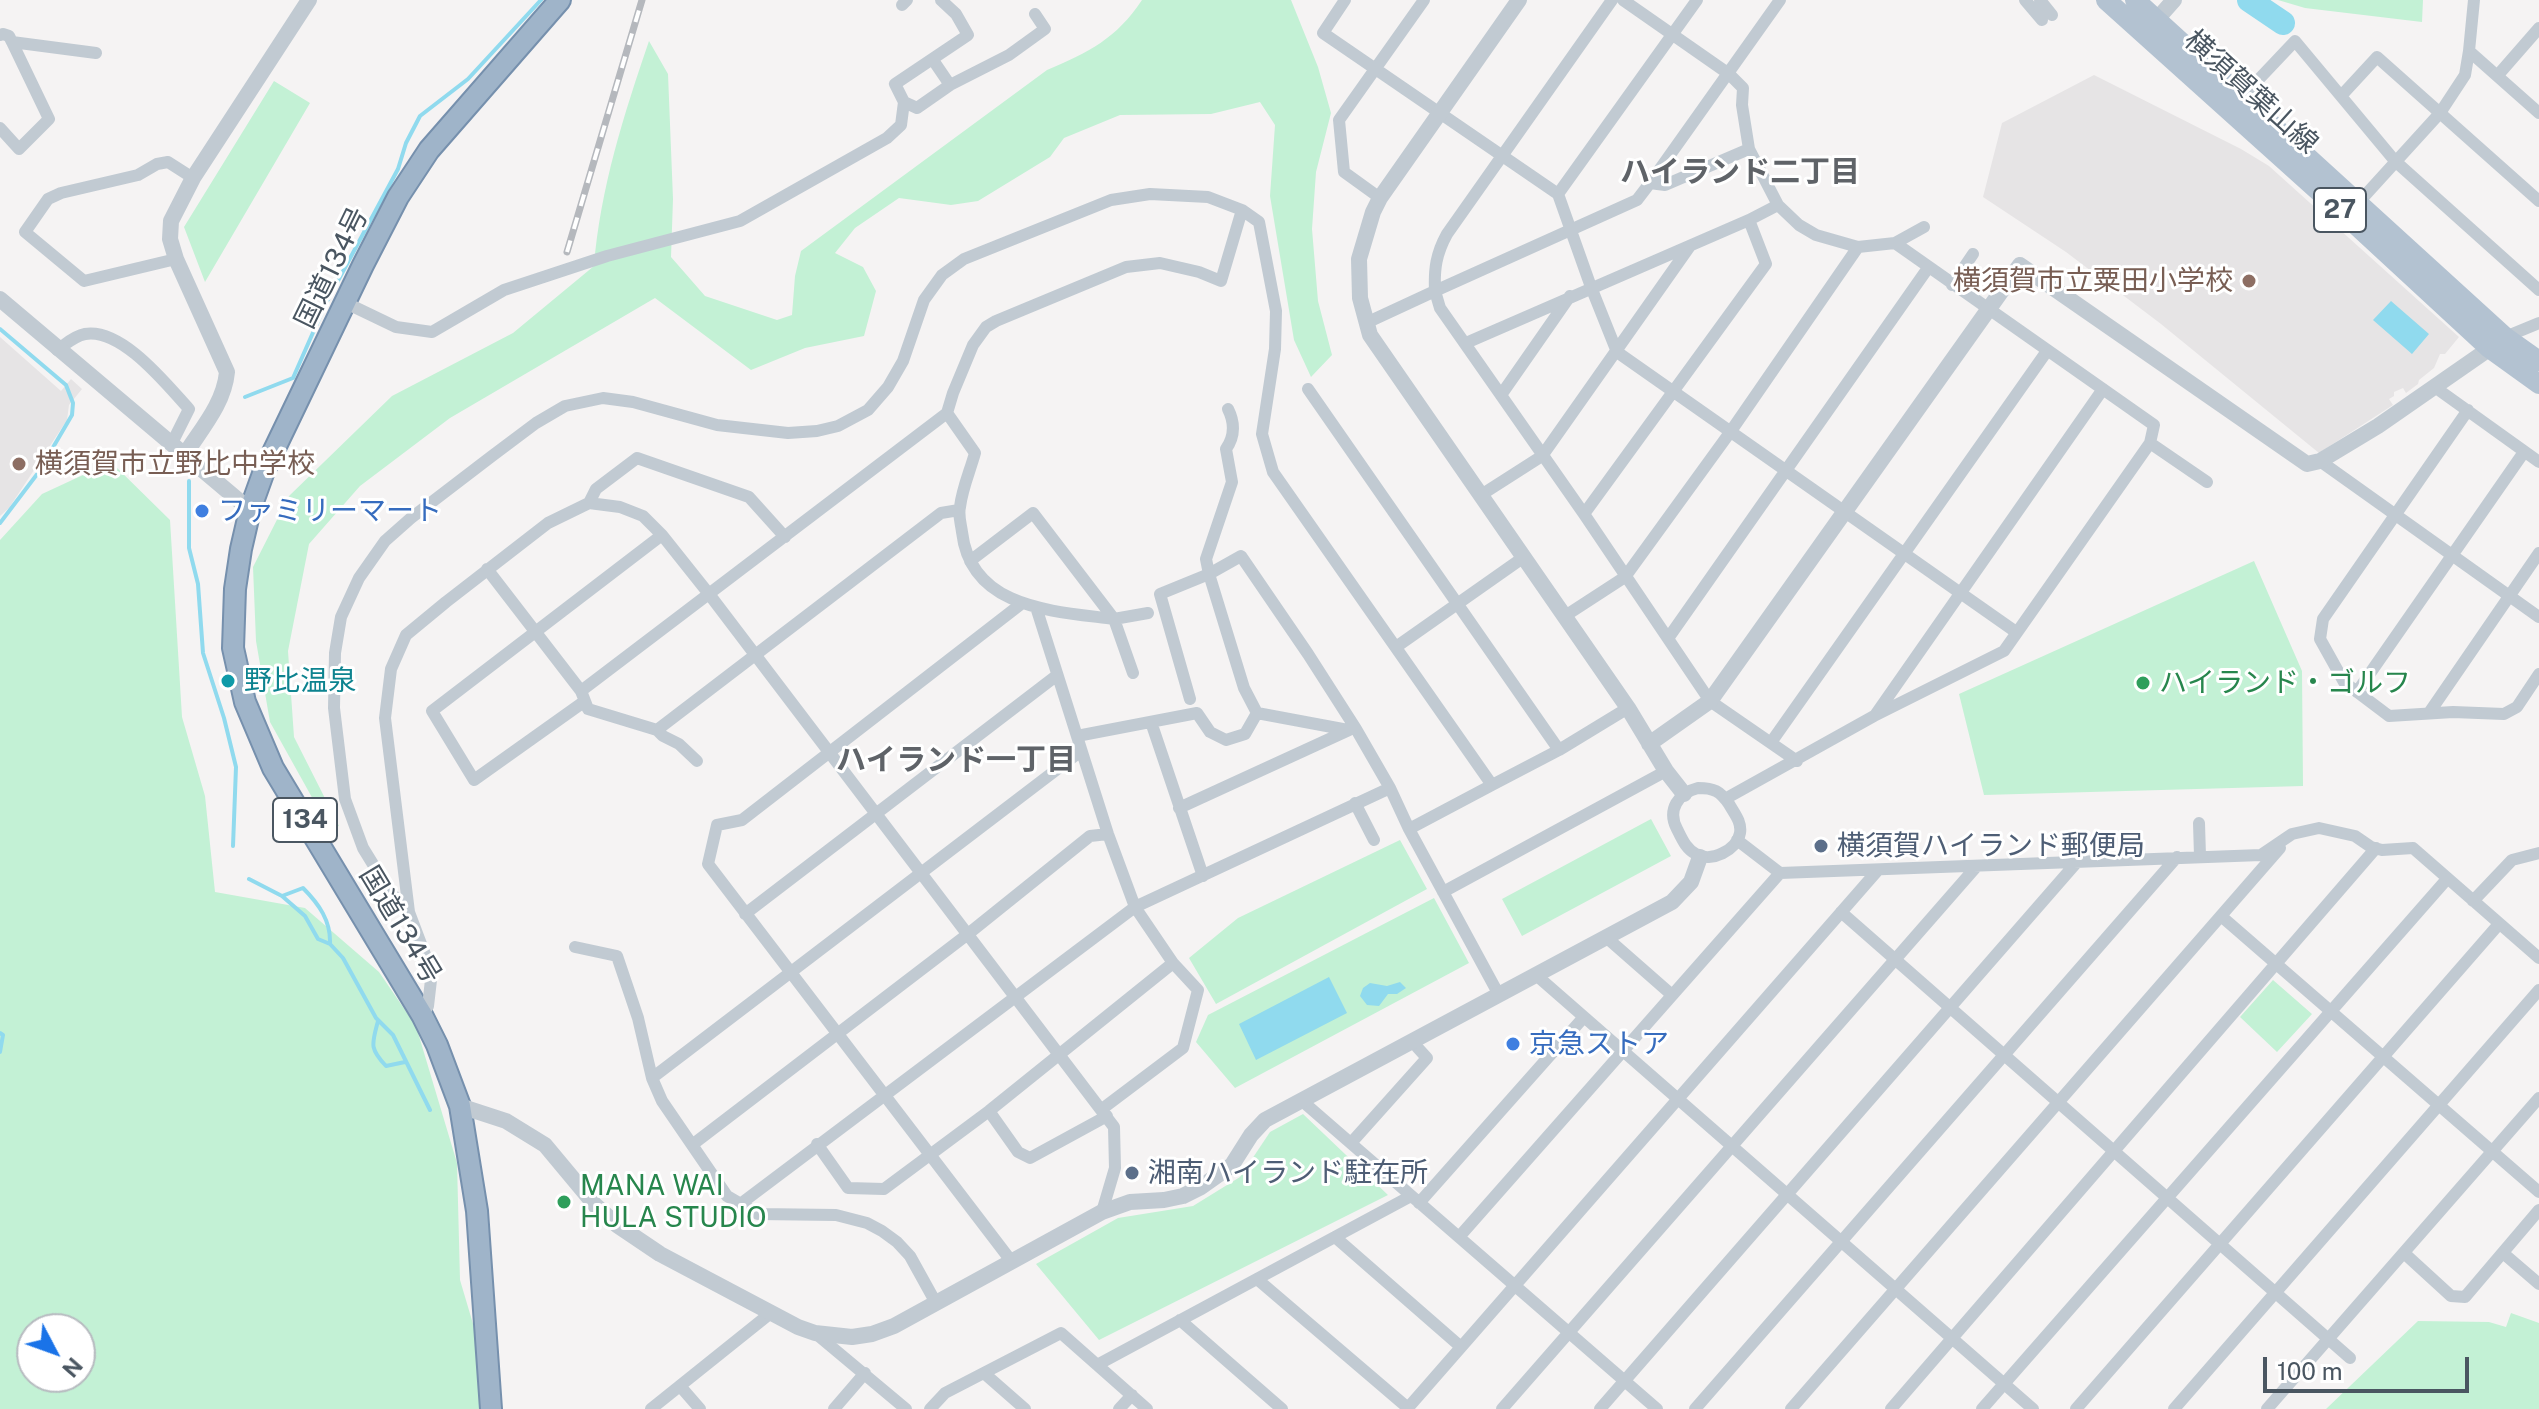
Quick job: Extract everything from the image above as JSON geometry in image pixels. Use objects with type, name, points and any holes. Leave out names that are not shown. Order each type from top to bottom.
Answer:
[{"type":"highway","name":"国道134号","points":[[491,1409],[477,1211],[460,1106],[422,1015],[273,768],[245,702],[233,648],[235,589],[250,510],[264,471],[398,197],[429,150],[560,0]]},
{"type":"main road","name":"横須賀葉山線","points":[[2106,0],[2150,27],[2242,97],[2359,202],[2539,384]]},
{"type":"main road","name":"横須賀葉山線","points":[[2135,0],[2150,27],[2331,202],[2497,342],[2539,361]]},
{"type":"street","points":[[184,456],[216,407],[225,388],[227,372],[176,259],[170,239],[171,221],[193,178],[309,0]]},
{"type":"street","points":[[346,303],[396,327],[432,332],[504,290],[607,256],[740,221],[887,138],[901,125],[904,102],[895,84],[968,35],[956,14],[941,0]]},
{"type":"street","points":[[1345,0],[1323,33],[1558,194],[1617,352],[2016,632]]},
{"type":"street","points":[[1380,198],[1344,172],[1339,120],[1424,0]]},
{"type":"street","points":[[1519,0],[1380,198],[1367,227],[1359,259],[1360,298],[1370,335],[1684,794]]},
{"type":"street","points":[[1612,0],[1501,155],[1438,250],[1434,266],[1435,291],[1440,308],[1669,637],[1710,701],[1797,761]]},
{"type":"street","points":[[1623,0],[1729,74],[1743,88],[1742,105],[1749,149],[1778,205],[1799,225],[1816,235],[1858,247],[1895,243],[1924,227]]},
{"type":"street","points":[[1558,194],[1697,0]]},
{"type":"street","points":[[1366,323],[1637,200],[1780,0]]},
{"type":"street","points":[[2025,0],[2047,17],[2040,0]]},
{"type":"street","points":[[2150,27],[2174,0]]},
{"type":"street","points":[[2359,202],[2440,113],[2465,75],[2474,0]]},
{"type":"street","points":[[904,102],[917,108],[950,85],[1009,55],[1045,29],[1035,14]]},
{"type":"street","points":[[2498,75],[2539,28]]},
{"type":"street","points":[[6,38],[96,53]]},
{"type":"street","points":[[0,128],[19,149],[49,119],[6,38]]},
{"type":"street","points":[[2242,97],[2295,41],[2395,161],[2539,290]]},
{"type":"street","points":[[2469,51],[2539,113]]},
{"type":"street","points":[[2341,96],[2377,57],[2539,201]]},
{"type":"street","points":[[933,60],[950,85]]},
{"type":"street","points":[[1650,183],[1665,185],[1749,149]]},
{"type":"street","points":[[176,259],[84,281],[25,232],[48,199],[61,193],[138,175],[157,164],[168,162],[193,178]]},
{"type":"street","points":[[409,912],[390,892],[363,848],[354,824],[345,799],[334,708],[335,653],[341,617],[359,578],[385,541],[536,423],[565,406],[603,398],[633,402],[717,425],[788,433],[838,426],[868,410],[888,387],[903,361],[924,300],[942,275],[964,259],[1111,200],[1150,194],[1208,197],[1242,210],[1259,222],[1276,311],[1275,349],[1262,434],[1273,472],[1492,785]]},
{"type":"street","points":[[1466,343],[1778,205]]},
{"type":"street","points":[[662,535],[432,711],[474,780],[709,594],[947,413],[973,345],[986,327],[1126,267],[1160,263],[1199,272],[1221,281],[1242,210]]},
{"type":"street","points":[[1584,514],[1766,264],[1749,220]]},
{"type":"street","points":[[1725,799],[1874,716],[2004,651],[2150,443],[2154,425],[1895,243]]},
{"type":"street","points":[[1481,495],[1542,456],[1692,244]]},
{"type":"street","points":[[1565,616],[1625,577],[1858,247]]},
{"type":"street","points":[[1952,285],[1973,254]]},
{"type":"street","points":[[1649,744],[1710,701],[2020,265],[2307,464],[2320,461],[2378,426],[2436,388],[2497,342],[2539,323]]},
{"type":"street","points":[[1669,637],[1928,268]]},
{"type":"street","points":[[1501,395],[1570,296]]},
{"type":"street","points":[[0,299],[250,510]]},
{"type":"street","points":[[57,350],[73,338],[86,334],[109,336],[124,345],[162,379],[189,409],[171,445]]},
{"type":"street","points":[[1772,741],[2047,351]]},
{"type":"street","points":[[2436,388],[2539,462]]},
{"type":"street","points":[[1308,389],[1559,750]]},
{"type":"street","points":[[1874,716],[2103,389]]},
{"type":"street","points":[[1228,409],[1234,421],[1231,442],[1226,449],[1232,482],[1206,559],[1244,688],[1257,713]]},
{"type":"street","points":[[2468,410],[2323,619],[2320,639],[2344,682],[2389,716],[2504,714],[2517,707],[2539,674]]},
{"type":"street","points":[[947,413],[975,453],[959,510],[964,552],[991,589],[1021,604],[1114,619],[1148,613]]},
{"type":"street","points":[[2150,443],[2207,482]]},
{"type":"street","points":[[2357,692],[2524,452]]},
{"type":"street","points":[[589,503],[596,489],[637,458],[749,497],[785,537]]},
{"type":"street","points":[[2320,461],[2539,617]]},
{"type":"street","points":[[422,1015],[428,1006],[431,980],[409,912],[385,718],[391,669],[406,635],[548,523],[589,503],[620,507],[643,516],[662,535],[1114,1127],[1115,1168],[1102,1212]]},
{"type":"street","points":[[657,730],[941,513],[959,510]]},
{"type":"street","points":[[970,561],[1033,513],[1114,619],[1133,673]]},
{"type":"street","points":[[2429,713],[2539,553]]},
{"type":"street","points":[[1190,699],[1160,594],[1209,574],[1241,556],[1308,654],[1390,788],[1499,995]]},
{"type":"street","points":[[1396,647],[1524,557]]},
{"type":"street","points":[[487,569],[583,696],[588,709],[657,730],[679,744],[697,761]]},
{"type":"street","points":[[1012,1262],[708,864],[717,825],[742,820],[1021,604]]},
{"type":"street","points":[[989,1111],[1018,1152],[1030,1158],[1104,1113],[1183,1048],[1198,990],[1173,963],[1135,907],[1108,834],[1036,607]]},
{"type":"street","points":[[745,914],[1056,676]]},
{"type":"street","points":[[1409,829],[1559,750],[1628,708]]},
{"type":"street","points":[[1077,736],[1197,713],[1210,732],[1226,740],[1245,734],[1257,713]]},
{"type":"street","points":[[1257,713],[1352,730]]},
{"type":"street","points":[[1151,722],[1203,876]]},
{"type":"street","points":[[1179,808],[1352,730]]},
{"type":"street","points":[[652,1078],[1081,751]]},
{"type":"street","points":[[1443,892],[1666,771]]},
{"type":"street","points":[[739,1205],[1135,907],[1390,788]]},
{"type":"street","points":[[1698,788],[1710,788],[1719,791],[1725,799],[1740,824],[1740,835],[1726,851],[1700,857],[1685,844],[1673,818],[1673,809],[1684,794],[1698,788]]},
{"type":"street","points":[[1355,803],[1374,840]]},
{"type":"street","points":[[2199,823],[2200,856]]},
{"type":"street","points":[[1737,840],[1780,873],[2261,855],[2292,834],[2319,828],[2355,836],[2376,848],[2413,848],[2534,954],[2539,937]]},
{"type":"street","points":[[692,1145],[968,934],[1090,836],[1108,834]]},
{"type":"street","points":[[1791,1409],[2292,834]]},
{"type":"street","points":[[1891,1409],[2376,848]]},
{"type":"street","points":[[2473,901],[2512,860],[2539,853]]},
{"type":"street","points":[[460,1106],[506,1121],[545,1145],[595,1205],[617,1225],[660,1254],[798,1327],[815,1333],[852,1337],[872,1334],[894,1326],[1102,1212],[1130,1202],[1183,1196],[1222,1175],[1259,1125],[1662,908],[1691,882],[1700,857]]},
{"type":"street","points":[[1695,1409],[2177,857]]},
{"type":"street","points":[[1600,1409],[2077,862]]},
{"type":"street","points":[[1502,1409],[1976,867]]},
{"type":"street","points":[[1257,1279],[1407,1409],[1878,870]]},
{"type":"street","points":[[1459,1237],[1780,873]]},
{"type":"street","points":[[1982,1409],[2447,879]]},
{"type":"street","points":[[1841,912],[2350,1358]]},
{"type":"street","points":[[2221,916],[2539,1192]]},
{"type":"street","points":[[2076,1409],[2499,924]]},
{"type":"street","points":[[1607,938],[1672,995]]},
{"type":"street","points":[[575,947],[617,956],[638,1018],[652,1078],[662,1101],[727,1196],[758,1214],[836,1215],[867,1223],[904,1249],[936,1303]]},
{"type":"street","points":[[817,1144],[848,1188],[884,1189],[989,1111],[1173,963]]},
{"type":"street","points":[[1536,975],[2033,1409]]},
{"type":"street","points":[[2174,1409],[2539,990]]},
{"type":"street","points":[[1097,1365],[1335,1237],[1415,1199],[1584,1017]]},
{"type":"street","points":[[1351,1143],[1427,1058],[1417,1047]]},
{"type":"street","points":[[2267,1409],[2539,1098]]},
{"type":"street","points":[[1301,1100],[1657,1409]]},
{"type":"street","points":[[2404,1253],[2451,1296],[2465,1297],[2539,1210]]},
{"type":"street","points":[[1335,1237],[1461,1347]]},
{"type":"street","points":[[2503,1253],[2539,1284]]},
{"type":"street","points":[[651,1409],[772,1312]]},
{"type":"street","points":[[1180,1320],[1282,1409]]},
{"type":"street","points":[[815,1333],[906,1409]]},
{"type":"street","points":[[930,1409],[945,1393],[1061,1333],[1147,1409]]},
{"type":"street","points":[[834,1409],[865,1373]]},
{"type":"street","points":[[985,1374],[1025,1409]]},
{"type":"street","points":[[680,1386],[700,1409]]},
{"type":"street","points":[[1119,1409],[1132,1395]]},
{"type":"shaded area","name":"横須賀市立粟田小学校","points":[[2094,75],[2269,166],[2459,337],[2445,354],[2440,354],[2434,368],[2418,384],[2406,393],[2403,388],[2394,392],[2389,399],[2393,405],[2319,453],[2161,324],[2066,252],[1983,197],[2002,123]]},
{"type":"shaded area","name":"横須賀市立野比中学校","points":[[0,337],[61,391],[71,379],[82,389],[69,405],[67,420],[9,508],[0,516]]},
{"type":"green space","points":[[1142,0],[1291,0],[1318,67],[1331,113],[1316,172],[1312,229],[1318,301],[1332,355],[1311,377],[1294,340],[1270,196],[1275,125],[1260,102],[1211,114],[1120,115],[1064,138],[1050,157],[978,201],[951,205],[899,198],[855,228],[835,253],[863,267],[876,291],[864,336],[805,348],[751,370],[655,298],[450,418],[360,486],[309,544],[288,651],[294,737],[339,826],[329,828],[270,722],[256,641],[253,567],[289,496],[392,396],[513,333],[594,266],[607,180],[649,41],[668,74],[673,199],[671,257],[705,296],[777,320],[792,315],[795,276],[801,251],[1047,70],[1112,35]]},
{"type":"green space","points":[[2278,0],[2423,0],[2422,22],[2305,8]]},
{"type":"green space","points":[[274,81],[310,103],[205,282],[184,227]]},
{"type":"green space","points":[[111,462],[170,520],[182,717],[205,796],[215,892],[305,908],[379,972],[416,1026],[457,1163],[460,1280],[479,1344],[481,1409],[0,1409],[0,540],[42,494]]},
{"type":"green space","name":"ハイランド・ゴルフ","points":[[2254,561],[2302,671],[2303,786],[1984,795],[1959,694]]},
{"type":"green space","points":[[1651,819],[1671,856],[1522,936],[1502,899]]},
{"type":"green space","points":[[1400,840],[1427,889],[1216,1004],[1189,958],[1238,918]]},
{"type":"green space","points":[[1434,898],[1469,963],[1235,1088],[1196,1042],[1208,1015]]},
{"type":"green space","points":[[2273,980],[2312,1014],[2277,1052],[2240,1017]]},
{"type":"green space","points":[[1303,1114],[1388,1195],[1099,1340],[1036,1264],[1118,1218],[1193,1206],[1240,1177],[1270,1132]]},
{"type":"green space","points":[[2511,1313],[2539,1323],[2539,1409],[2326,1409],[2418,1321],[2489,1322],[2506,1327]]},
{"type":"water","points":[[2391,301],[2429,334],[2412,354],[2373,320]]},
{"type":"water","points":[[1329,977],[1347,1013],[1256,1060],[1239,1024]]},
{"type":"water","points":[[1400,982],[1406,988],[1397,994],[1388,994],[1379,1006],[1367,1005],[1360,996],[1363,988],[1370,983],[1387,986]]},
{"type":"waterway","points":[[245,397],[293,378],[326,303],[398,169],[406,143],[420,116],[468,79],[541,0]]},
{"type":"waterway","points":[[2249,0],[2283,23]]},
{"type":"waterway","points":[[0,329],[66,385],[73,403],[72,415],[38,473],[0,523]]},
{"type":"waterway","points":[[189,481],[189,548],[198,584],[203,653],[236,767],[233,846]]},
{"type":"waterway","points":[[249,879],[282,896],[303,888],[314,900],[326,920],[330,944],[343,958],[376,1018],[393,1035],[430,1110]]},
{"type":"waterway","points":[[282,896],[305,916],[318,939],[330,944]]},
{"type":"waterway","points":[[378,1021],[373,1041],[377,1055],[386,1066],[405,1062]]},
{"type":"waterway","points":[[0,1033],[3,1035],[0,1052]]},
{"type":"railway","points":[[567,252],[642,0]]},
{"type":"place","name":"横須賀市立粟田小学校","points":[[2249,281]]},
{"type":"place","name":"横須賀市立野比中学校","points":[[19,464]]},
{"type":"place","name":"ファミリーマート","points":[[202,511]]},
{"type":"place","name":"野比温泉","points":[[228,681]]},
{"type":"place","name":"ハイランド・ゴルフ","points":[[2143,683]]},
{"type":"place","name":"横須賀ハイランド郵便局","points":[[1821,846]]},
{"type":"place","name":"京急ストア","points":[[1513,1044]]},
{"type":"place","name":"湘南ハイランド駐在所","points":[[1132,1173]]},
{"type":"place","name":"MANA WAI HULA STUDIO","points":[[564,1202]]},
{"type":"district","name":"ハイランド二丁目","points":[[1740,173]]},
{"type":"district","name":"ハイランド一丁目","points":[[956,761]]}]
